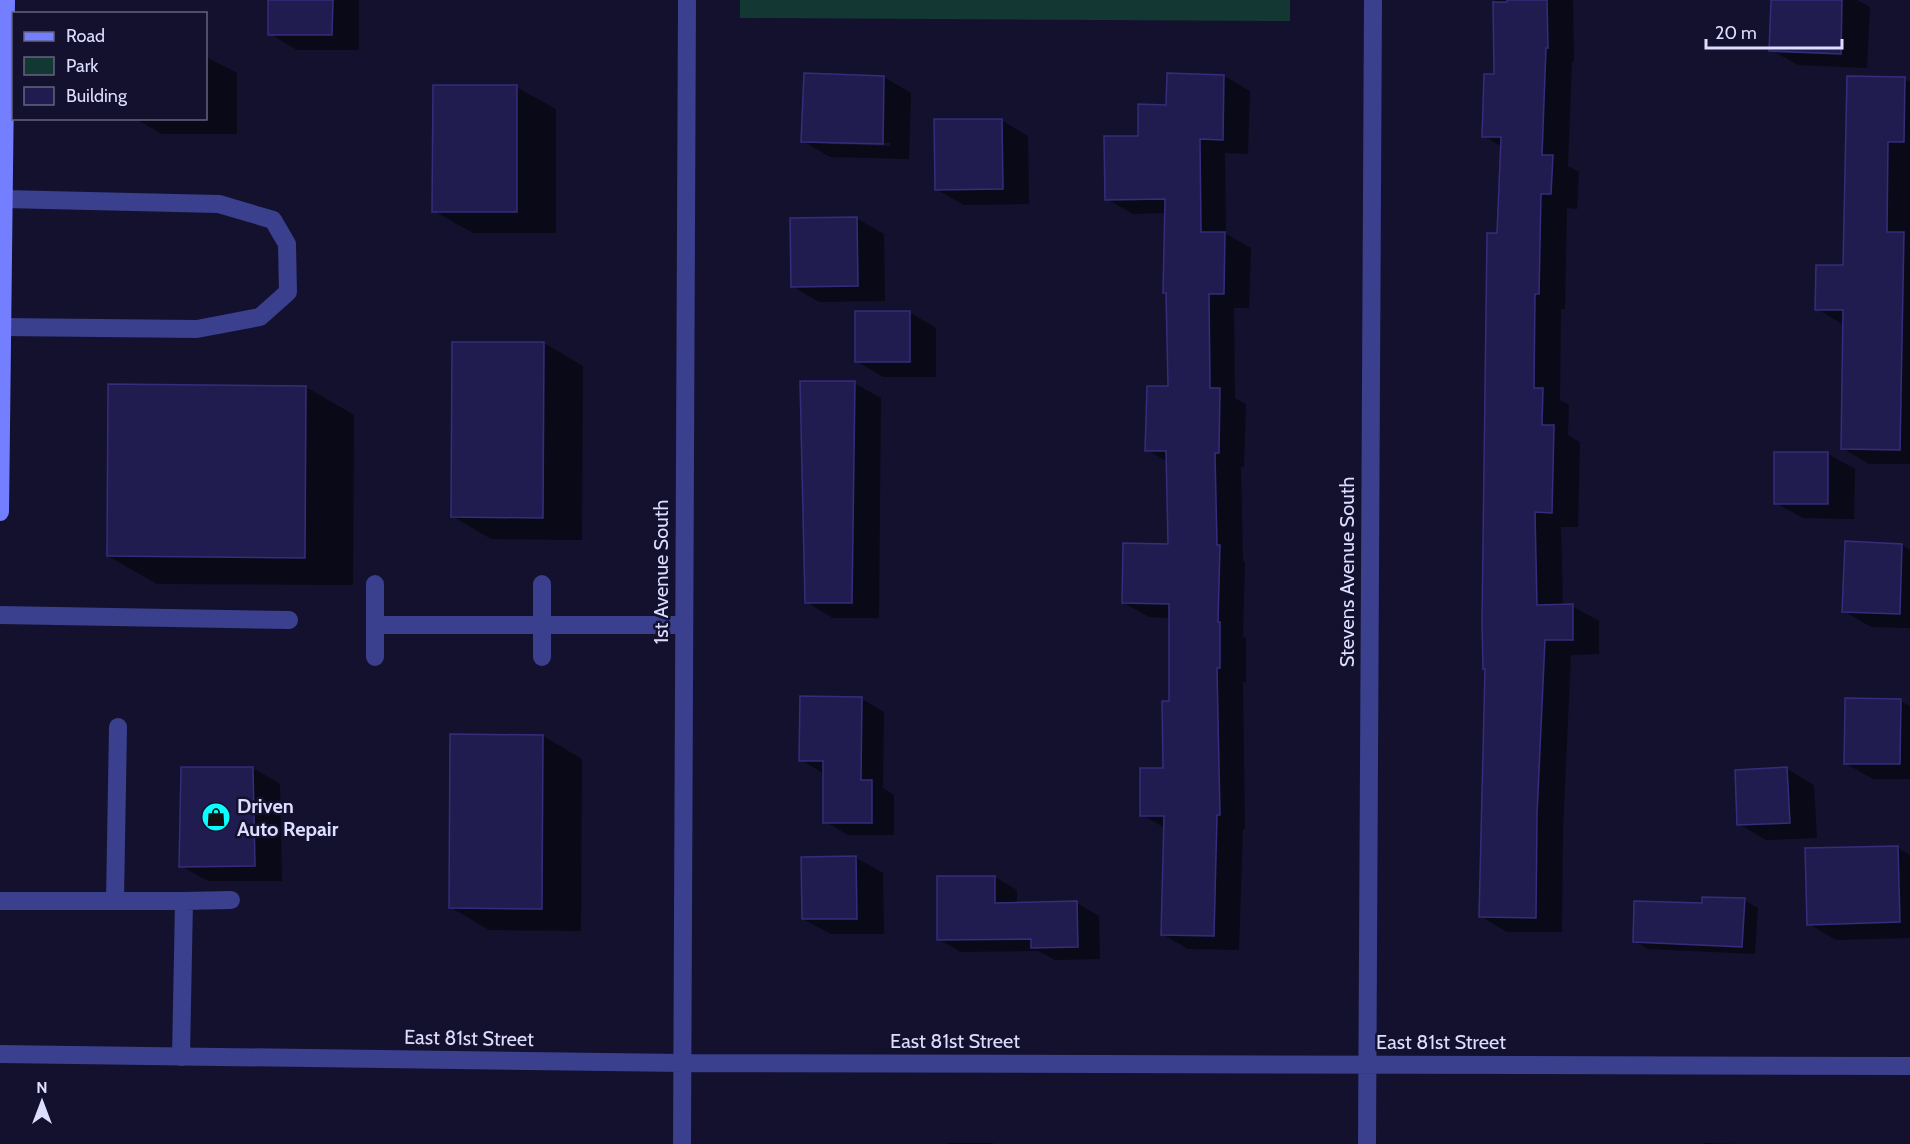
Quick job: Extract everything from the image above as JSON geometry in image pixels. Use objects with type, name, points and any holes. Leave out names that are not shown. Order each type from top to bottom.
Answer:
[{"type":"main road","points":[[0,512],[4,199],[2,144],[6,0]]},
{"type":"street","name":"1st Avenue South","points":[[682,1144],[687,0]]},
{"type":"street","name":"Stevens Avenue South","points":[[1367,1144],[1373,0]]},
{"type":"street","points":[[2,327],[197,329],[260,317],[288,292],[287,244],[273,220],[219,204],[4,199]]},
{"type":"street","points":[[375,584],[375,657]]},
{"type":"street","points":[[542,584],[542,657]]},
{"type":"street","points":[[0,615],[289,620]]},
{"type":"street","points":[[375,625],[684,625]]},
{"type":"street","points":[[115,900],[118,727]]},
{"type":"street","points":[[0,900],[231,900]]},
{"type":"street","points":[[181,1057],[184,901]]},
{"type":"street","name":"East 81st Street","points":[[0,1054],[682,1063],[1910,1066]]},
{"type":"green space","points":[[740,0],[1290,0],[1290,21],[740,18]]},
{"type":"building","points":[[268,0],[333,0],[332,35],[268,35]]},
{"type":"building","points":[[1507,0],[1547,0],[1548,48],[1546,48],[1542,155],[1553,155],[1551,194],[1541,194],[1539,294],[1535,294],[1534,388],[1543,388],[1542,425],[1554,425],[1552,513],[1535,512],[1537,605],[1573,604],[1573,640],[1545,640],[1537,815],[1536,918],[1479,917],[1485,669],[1483,669],[1482,622],[1487,233],[1497,233],[1501,137],[1482,137],[1484,74],[1494,74],[1493,2],[1507,2]]},
{"type":"building","points":[[1771,0],[1842,0],[1841,54],[1769,51]]},
{"type":"building","points":[[804,73],[884,76],[883,144],[801,142]]},
{"type":"building","points":[[1167,73],[1224,75],[1223,140],[1200,139],[1201,232],[1225,232],[1224,294],[1209,294],[1210,388],[1220,388],[1219,453],[1215,453],[1217,545],[1220,545],[1218,622],[1220,622],[1220,668],[1217,668],[1220,815],[1217,815],[1214,936],[1161,935],[1164,816],[1140,816],[1140,768],[1163,768],[1162,701],[1169,701],[1169,604],[1122,603],[1123,543],[1168,544],[1166,451],[1145,451],[1147,386],[1168,386],[1166,293],[1163,293],[1165,199],[1105,200],[1104,136],[1138,136],[1138,104],[1166,105]]},
{"type":"building","points":[[1847,76],[1905,77],[1904,142],[1888,142],[1887,232],[1904,232],[1900,450],[1841,449],[1843,310],[1815,310],[1816,265],[1843,265]]},
{"type":"building","points":[[433,85],[517,85],[517,212],[432,212]]},
{"type":"building","points":[[934,119],[1002,119],[1003,189],[935,190]]},
{"type":"building","points":[[857,217],[858,286],[791,287],[790,218]]},
{"type":"building","points":[[855,311],[910,311],[910,362],[855,362]]},
{"type":"building","points":[[452,342],[544,342],[543,518],[451,517]]},
{"type":"building","points":[[800,381],[855,381],[852,603],[805,603]]},
{"type":"building","points":[[108,384],[306,386],[305,558],[107,556]]},
{"type":"building","points":[[1774,452],[1828,452],[1828,504],[1774,504]]},
{"type":"building","points":[[1845,541],[1902,544],[1900,614],[1842,612]]},
{"type":"building","points":[[800,696],[862,697],[861,780],[872,780],[872,823],[823,823],[823,761],[799,761]]},
{"type":"building","points":[[1845,698],[1901,699],[1900,764],[1844,764]]},
{"type":"building","points":[[450,734],[543,735],[542,909],[449,908]]},
{"type":"building","points":[[181,767],[253,767],[255,866],[179,867]]},
{"type":"building","points":[[1787,767],[1790,823],[1737,825],[1735,770]]},
{"type":"building","points":[[1898,846],[1900,922],[1807,925],[1805,848]]},
{"type":"building","points":[[856,856],[857,919],[802,919],[801,857]]},
{"type":"building","points":[[937,876],[995,876],[995,903],[1077,901],[1078,947],[1031,948],[1031,939],[937,940]]},
{"type":"building","points":[[1702,897],[1745,898],[1742,947],[1633,942],[1634,901],[1702,903]]},
{"type":"place","name":"Driven Auto Repair","points":[[216,817]]}]
